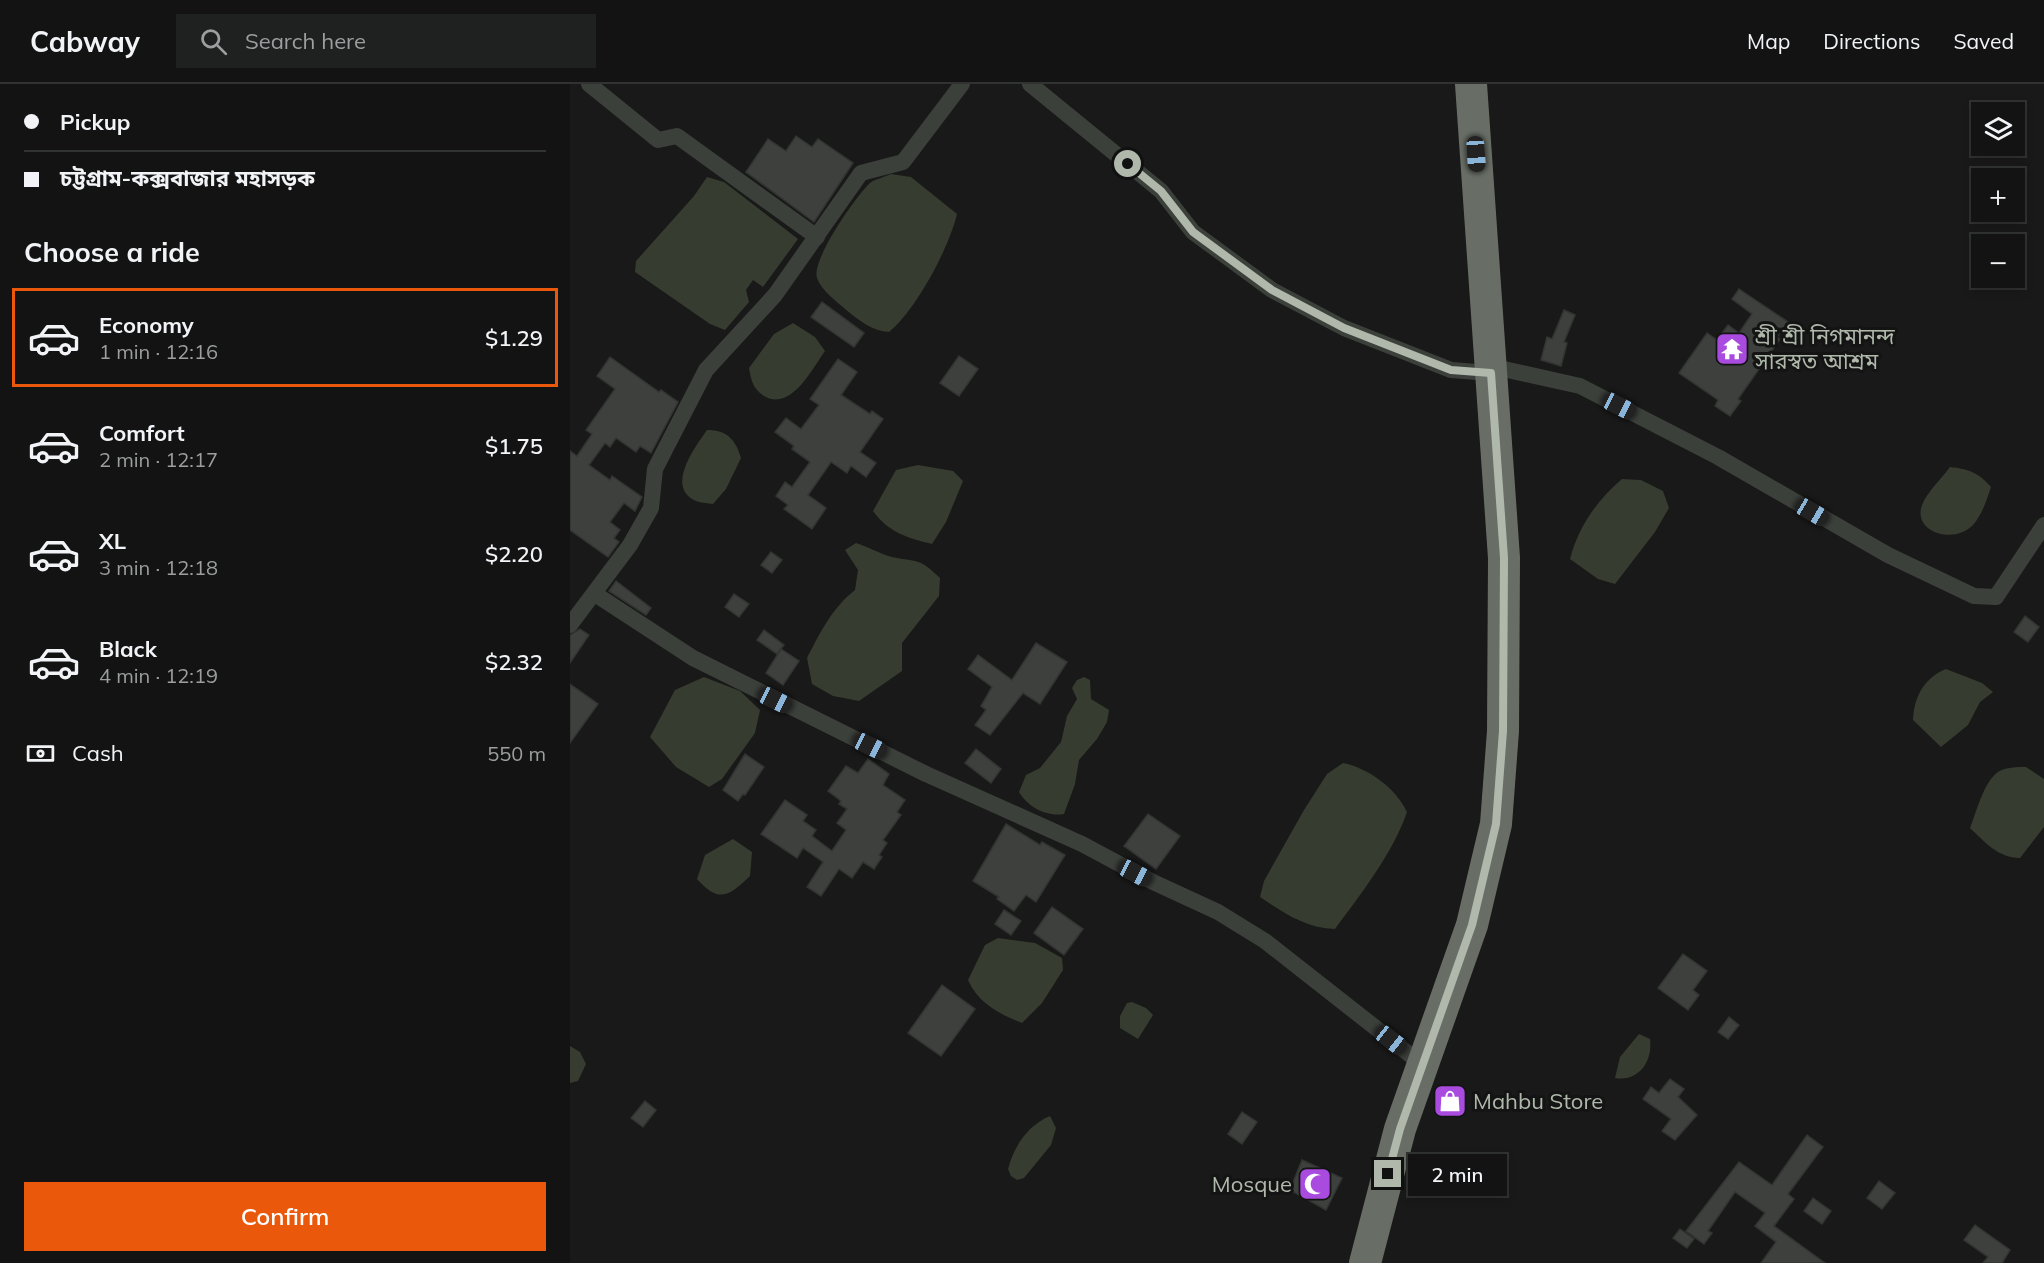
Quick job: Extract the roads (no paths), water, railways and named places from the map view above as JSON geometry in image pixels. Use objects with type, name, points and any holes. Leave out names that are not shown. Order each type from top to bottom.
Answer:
[{"type":"highway","points":[[1365,1263],[1400,1129],[1472,925],[1496,824],[1503,731],[1504,558],[1471,84]]},
{"type":"street","points":[[589,84],[658,140],[677,136],[817,237]]},
{"type":"street","points":[[570,625],[630,545],[651,508],[655,469],[706,370],[775,296],[861,173],[903,162],[962,84]]},
{"type":"street","points":[[1030,84],[1161,191],[1193,232],[1272,290],[1344,328],[1451,370],[1491,369],[1580,386],[1718,457],[1888,555],[1974,596],[1996,597],[2044,525]]},
{"type":"street","points":[[595,594],[693,658],[926,774],[1082,844],[1153,882],[1218,912],[1265,941],[1423,1065]]},
{"type":"place","name":"শ্রী শ্রী নিগমানন্দ সারস্বত আশ্রম","points":[[1732,349]]},
{"type":"place","name":"Mahbu Store","points":[[1450,1101]]},
{"type":"place","name":"Mosque","points":[[1315,1184]]}]
